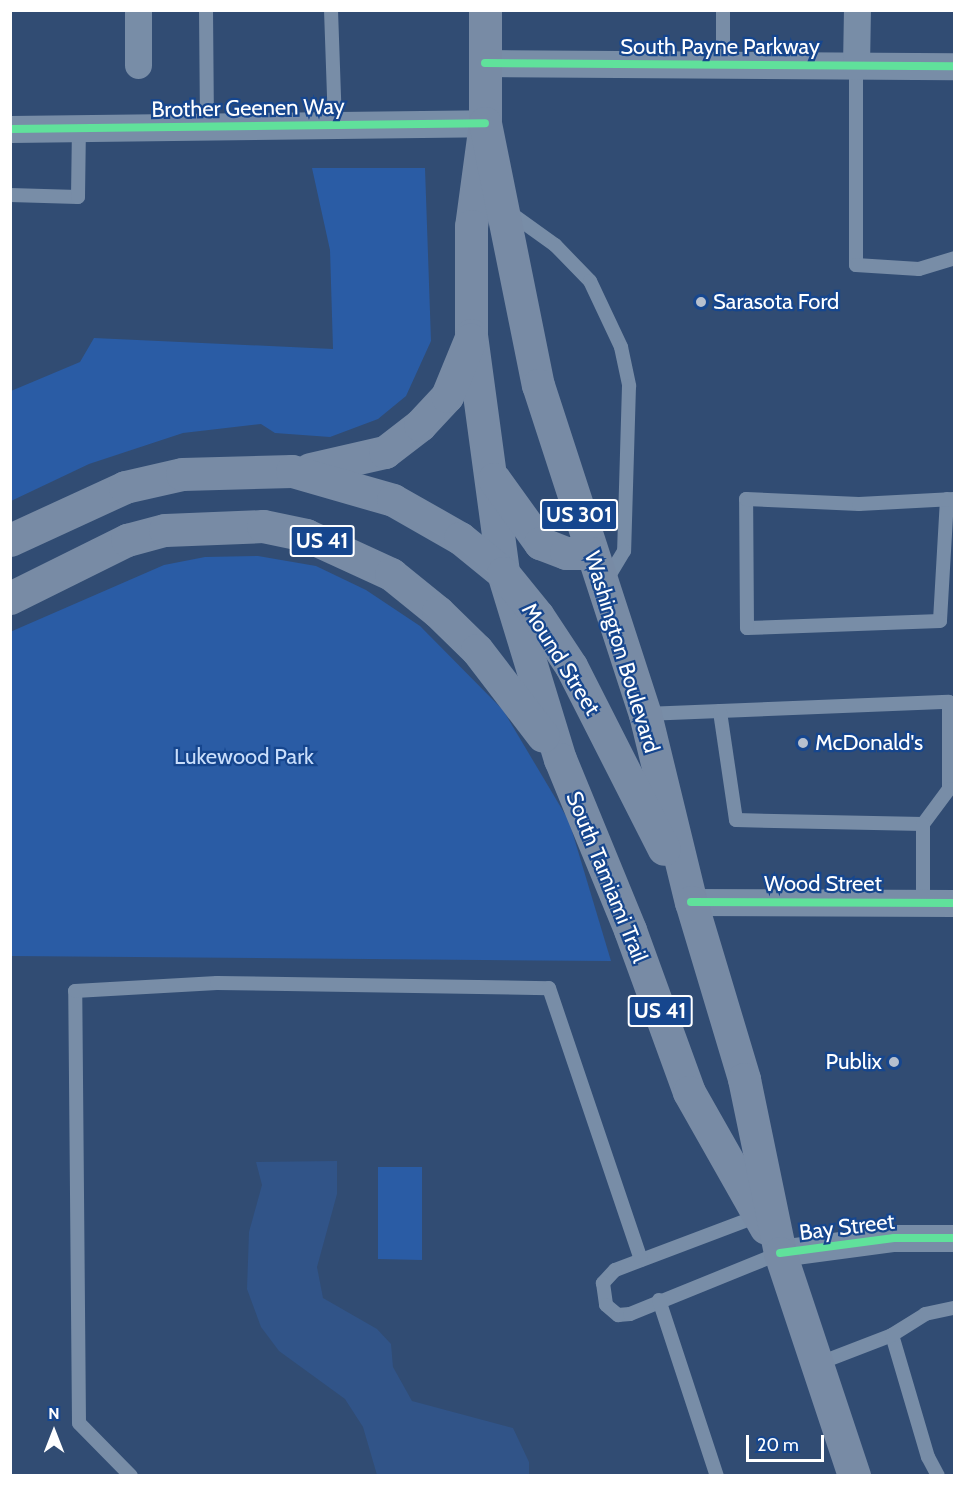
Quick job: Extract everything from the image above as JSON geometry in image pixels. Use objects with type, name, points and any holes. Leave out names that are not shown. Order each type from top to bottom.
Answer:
[{"type":"main road","name":"Washington Boulevard","points":[[485,10],[485,123],[471,226],[471,335],[486,465],[503,573],[560,759]]},
{"type":"main road","name":"Washington Boulevard","points":[[485,123],[538,385],[645,714],[691,902]]},
{"type":"main road","points":[[292,471],[347,464],[385,452],[447,396],[471,335]]},
{"type":"main road","points":[[486,465],[521,524],[540,543],[566,553],[592,553]]},
{"type":"main road","name":"Mound Street","points":[[10,540],[136,485],[233,469],[292,471],[393,500],[460,538],[503,573],[571,666],[691,902]]},
{"type":"main road","name":"US 41","points":[[10,598],[127,540],[165,531],[262,526],[306,535],[391,574],[438,612],[477,650],[560,759]]},
{"type":"main road","name":"South Tamiami Trail","points":[[560,759],[630,930],[689,1092],[780,1253]]},
{"type":"main road","name":"South Tamiami Trail","points":[[691,902],[744,1079],[780,1253],[854,1476]]},
{"type":"street","points":[[138,10],[138,65]]},
{"type":"street","points":[[856,66],[857,10]]},
{"type":"street","name":"South Payne Parkway","points":[[485,63],[954,66]]},
{"type":"street","name":"Brother Geenen Way","points":[[10,129],[485,123]]},
{"type":"street","name":"Wood Street","points":[[691,902],[954,903]]},
{"type":"street","name":"Bay Street","points":[[780,1253],[894,1238],[954,1238]]},
{"type":"lane","points":[[206,10],[207,127]]},
{"type":"lane","points":[[331,10],[335,126]]},
{"type":"lane","points":[[723,10],[723,65]]},
{"type":"lane","points":[[856,66],[856,266],[919,269],[954,258]]},
{"type":"lane","points":[[10,195],[78,197],[79,129]]},
{"type":"lane","points":[[504,209],[555,245],[590,281],[621,347],[629,386],[624,551],[603,587]]},
{"type":"lane","points":[[746,499],[859,504],[951,499],[940,621],[747,628],[746,499]]},
{"type":"lane","points":[[645,714],[949,702],[949,789],[923,824],[922,903]]},
{"type":"lane","points":[[720,711],[736,820],[923,824]]},
{"type":"lane","points":[[131,1476],[79,1423],[75,992],[217,983],[549,988],[641,1260]]},
{"type":"lane","points":[[758,1216],[641,1260],[605,1278],[606,1305],[625,1316],[659,1300],[780,1253]]},
{"type":"lane","points":[[659,1300],[717,1476]]},
{"type":"lane","points":[[817,1364],[892,1335],[924,1314],[954,1308]]},
{"type":"lane","points":[[892,1335],[928,1457],[938,1476]]},
{"type":"green space","points":[[312,168],[425,168],[431,341],[406,396],[378,419],[330,437],[275,433],[261,424],[183,433],[89,464],[11,501],[11,391],[80,362],[94,338],[333,349],[330,250]]},
{"type":"green space","name":"Lukewood Park","points":[[258,556],[316,566],[366,590],[420,626],[503,710],[569,821],[611,961],[11,956],[10,632],[164,565],[205,557]]},
{"type":"green space","points":[[378,1167],[422,1167],[422,1260],[378,1259]]},
{"type":"shaded area","points":[[337,1161],[337,1194],[317,1267],[323,1298],[377,1329],[391,1344],[393,1367],[412,1401],[513,1428],[529,1462],[529,1475],[377,1475],[363,1427],[345,1399],[279,1351],[261,1327],[247,1289],[249,1232],[262,1185],[256,1162]]},
{"type":"cycle path","points":[[485,63],[954,66]]},
{"type":"cycle path","points":[[10,129],[485,123]]},
{"type":"cycle path","points":[[691,902],[954,903]]},
{"type":"cycle path","points":[[780,1253],[894,1238],[954,1238]]},
{"type":"place","name":"Sarasota Ford","points":[[701,302]]},
{"type":"place","name":"McDonald's","points":[[803,743]]},
{"type":"place","name":"Publix","points":[[894,1062]]}]
